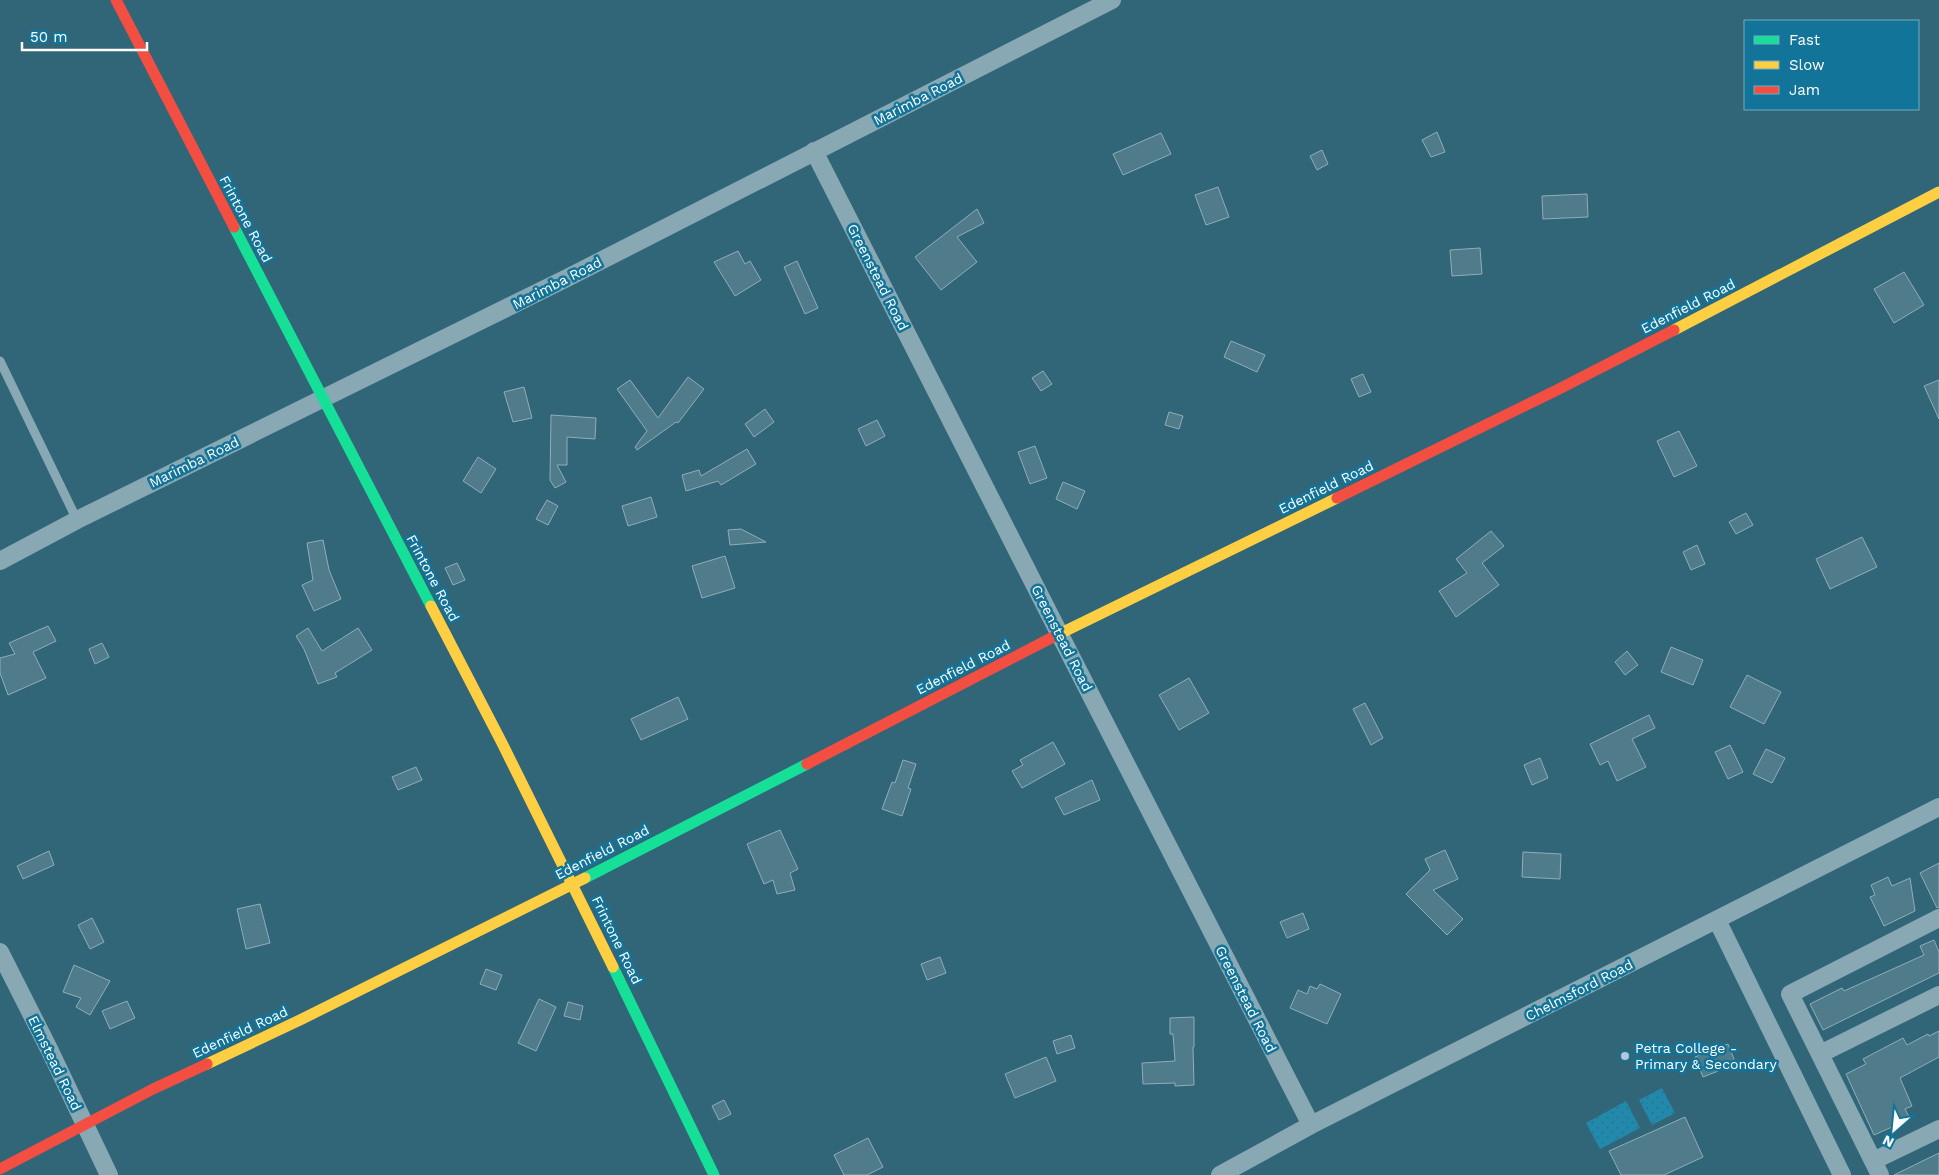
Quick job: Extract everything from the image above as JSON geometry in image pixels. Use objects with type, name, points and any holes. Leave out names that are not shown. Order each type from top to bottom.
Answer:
[{"type":"street","name":"Frintone Road","points":[[116,0],[502,743],[573,884],[714,1175]]},
{"type":"street","name":"Marimba Road","points":[[0,561],[77,520],[567,278],[1112,0]]},
{"type":"street","name":"Greenstead Road","points":[[814,151],[1152,818],[1311,1125]]},
{"type":"street","name":"Edenfield Road","points":[[0,1169],[153,1089],[302,1019],[573,884],[1060,634],[1557,390],[1939,192]]},
{"type":"street","name":"Chelmsford Road","points":[[1220,1175],[1311,1125],[1939,807]]},
{"type":"street","points":[[1939,918],[1790,994],[1876,1168],[1939,1129]]},
{"type":"street","points":[[1716,920],[1842,1175]]},
{"type":"street","name":"Elmstead Road","points":[[0,952],[109,1175]]},
{"type":"street","points":[[1820,1054],[1939,995]]},
{"type":"lane","points":[[0,361],[77,520]]},
{"type":"shaded area","points":[[1662,1088],[1675,1113],[1652,1125],[1639,1100]]},
{"type":"shaded area","points":[[1626,1101],[1640,1128],[1600,1149],[1586,1123]]},
{"type":"building","points":[[1437,132],[1445,152],[1431,157],[1422,140]]},
{"type":"building","points":[[1161,133],[1171,154],[1123,175],[1113,154]]},
{"type":"building","points":[[1322,150],[1328,164],[1317,170],[1310,156]]},
{"type":"building","points":[[1218,187],[1229,217],[1206,225],[1195,195]]},
{"type":"building","points":[[1587,194],[1588,217],[1543,219],[1542,196]]},
{"type":"building","points":[[977,209],[984,223],[957,237],[977,262],[941,290],[915,257]]},
{"type":"building","points":[[1480,248],[1482,274],[1452,276],[1450,250]]},
{"type":"building","points":[[738,251],[745,264],[750,261],[761,280],[735,296],[714,262]]},
{"type":"building","points":[[797,261],[818,308],[805,314],[784,267]]},
{"type":"building","points":[[1904,272],[1924,305],[1894,323],[1874,289]]},
{"type":"building","points":[[1231,341],[1265,355],[1257,372],[1224,357]]},
{"type":"building","points":[[1043,371],[1052,384],[1041,391],[1032,378]]},
{"type":"building","points":[[1363,374],[1371,392],[1359,397],[1351,379]]},
{"type":"building","points":[[688,377],[704,389],[678,423],[676,422],[637,450],[635,447],[647,431],[617,389],[630,380],[658,418]]},
{"type":"building","points":[[1939,380],[1939,419],[1924,386]]},
{"type":"building","points":[[524,387],[532,418],[513,422],[504,392]]},
{"type":"building","points":[[765,409],[774,422],[754,437],[745,424]]},
{"type":"building","points":[[1169,412],[1183,416],[1179,429],[1165,425]]},
{"type":"building","points":[[551,415],[596,418],[595,439],[567,437],[567,465],[557,465],[566,482],[555,488],[550,480]]},
{"type":"building","points":[[877,420],[885,436],[866,446],[858,429]]},
{"type":"building","points":[[1679,431],[1697,466],[1674,477],[1657,441]]},
{"type":"building","points":[[1035,446],[1047,478],[1030,484],[1018,452]]},
{"type":"building","points":[[747,449],[756,464],[721,485],[718,481],[686,491],[682,475],[699,470],[701,476]]},
{"type":"building","points":[[478,457],[496,469],[481,493],[463,481]]},
{"type":"building","points":[[1063,482],[1085,491],[1077,509],[1056,499]]},
{"type":"building","points":[[651,497],[657,517],[628,526],[622,506]]},
{"type":"building","points":[[547,500],[558,506],[548,525],[536,519]]},
{"type":"building","points":[[1746,513],[1753,525],[1736,534],[1729,522]]},
{"type":"building","points":[[741,529],[766,542],[730,545],[728,530]]},
{"type":"building","points":[[1491,531],[1504,546],[1482,563],[1499,585],[1456,617],[1439,591],[1467,573],[1456,559]]},
{"type":"building","points":[[1862,537],[1877,567],[1830,589],[1816,559]]},
{"type":"building","points":[[323,540],[329,570],[341,599],[314,611],[302,585],[313,580],[307,543]]},
{"type":"building","points":[[1697,545],[1705,564],[1691,570],[1683,552]]},
{"type":"building","points":[[725,556],[735,588],[702,598],[692,566]]},
{"type":"building","points":[[457,563],[465,580],[453,585],[445,568]]},
{"type":"building","points":[[48,626],[56,641],[33,652],[46,678],[8,695],[0,673],[0,658],[15,654],[9,643]]},
{"type":"building","points":[[308,628],[322,651],[358,628],[372,650],[335,673],[337,677],[318,684],[304,649],[296,636]]},
{"type":"building","points":[[102,643],[109,657],[95,664],[89,649]]},
{"type":"building","points":[[1671,647],[1703,660],[1693,685],[1661,672]]},
{"type":"building","points":[[1627,651],[1638,665],[1625,675],[1615,662]]},
{"type":"building","points":[[1747,675],[1781,692],[1764,724],[1730,707]]},
{"type":"building","points":[[1189,678],[1209,713],[1179,730],[1159,695]]},
{"type":"building","points":[[678,697],[688,719],[641,740],[631,719]]},
{"type":"building","points":[[1365,703],[1383,738],[1371,745],[1353,709]]},
{"type":"building","points":[[1649,715],[1655,728],[1632,739],[1646,767],[1617,781],[1608,761],[1600,765],[1590,744]]},
{"type":"building","points":[[1053,742],[1065,764],[1022,788],[1012,771],[1023,765],[1020,760]]},
{"type":"building","points":[[1730,745],[1743,772],[1728,779],[1715,752]]},
{"type":"building","points":[[1766,749],[1785,758],[1772,783],[1753,774]]},
{"type":"building","points":[[1540,758],[1548,778],[1532,785],[1524,765]]},
{"type":"building","points":[[903,760],[916,764],[908,788],[911,789],[902,816],[882,809],[892,782],[895,783]]},
{"type":"building","points":[[416,767],[422,780],[398,790],[392,777]]},
{"type":"building","points":[[1092,780],[1100,800],[1064,815],[1055,798]]},
{"type":"building","points":[[780,830],[798,869],[790,873],[795,890],[777,894],[773,880],[764,884],[747,844]]},
{"type":"building","points":[[1445,850],[1458,879],[1433,890],[1463,919],[1447,935],[1406,894],[1430,870],[1425,859]]},
{"type":"building","points":[[49,851],[54,865],[23,879],[17,866]]},
{"type":"building","points":[[1523,852],[1561,854],[1560,879],[1522,877]]},
{"type":"building","points":[[1939,863],[1939,907],[1937,908],[1920,873]]},
{"type":"building","points":[[1888,877],[1892,886],[1910,878],[1915,911],[1884,926],[1870,897],[1875,895],[1871,885]]},
{"type":"building","points":[[260,904],[270,943],[246,949],[237,909]]},
{"type":"building","points":[[1303,913],[1309,929],[1287,938],[1280,922]]},
{"type":"building","points":[[92,918],[104,942],[90,949],[78,925]]},
{"type":"building","points":[[1934,940],[1939,952],[1939,973],[1823,1030],[1810,1004],[1842,988],[1844,991],[1924,955],[1920,946]]},
{"type":"building","points":[[940,957],[946,973],[927,980],[921,964]]},
{"type":"building","points":[[74,965],[110,981],[90,1015],[76,1007],[81,998],[63,992]]},
{"type":"building","points":[[486,969],[502,975],[496,990],[480,984]]},
{"type":"building","points":[[1320,984],[1341,994],[1327,1024],[1290,1008],[1298,990],[1307,994],[1310,986],[1317,989]]},
{"type":"building","points":[[539,999],[556,1007],[536,1051],[518,1043]]},
{"type":"building","points":[[127,1001],[135,1018],[110,1029],[102,1011]]},
{"type":"building","points":[[568,1002],[583,1006],[580,1020],[564,1016]]},
{"type":"building","points":[[1194,1017],[1194,1085],[1175,1086],[1175,1083],[1143,1084],[1142,1063],[1175,1061],[1173,1034],[1170,1034],[1170,1018]]},
{"type":"building","points":[[1939,1031],[1939,1057],[1900,1078],[1912,1106],[1905,1109],[1910,1119],[1874,1135],[1846,1074],[1866,1064],[1863,1059],[1903,1038],[1907,1045],[1928,1034],[1929,1036]]},
{"type":"building","points":[[1071,1035],[1075,1048],[1057,1054],[1053,1041]]},
{"type":"building","points":[[1728,1044],[1736,1064],[1703,1077],[1695,1057]]},
{"type":"building","points":[[1046,1057],[1056,1081],[1015,1098],[1005,1074]]},
{"type":"building","points":[[724,1100],[731,1114],[719,1120],[712,1106]]},
{"type":"building","points":[[1685,1117],[1703,1157],[1664,1175],[1621,1175],[1609,1151]]},
{"type":"building","points":[[868,1138],[883,1167],[867,1175],[844,1175],[834,1155]]},
{"type":"building","points":[[1939,1153],[1939,1175],[1894,1175]]},
{"type":"traffic: fast","points":[[234,227],[431,606]]},
{"type":"traffic: fast","points":[[585,878],[807,764]]},
{"type":"traffic: fast","points":[[613,967],[714,1175]]},
{"type":"traffic: slow","points":[[1674,330],[1939,192]]},
{"type":"traffic: slow","points":[[1053,637],[1337,498]]},
{"type":"traffic: slow","points":[[431,606],[502,743],[613,967]]},
{"type":"traffic: slow","points":[[207,1064],[302,1019],[585,878]]},
{"type":"traffic: jam","points":[[116,0],[234,227]]},
{"type":"traffic: jam","points":[[1337,498],[1674,330]]},
{"type":"traffic: jam","points":[[807,764],[1053,637]]},
{"type":"traffic: jam","points":[[0,1169],[153,1089],[207,1064]]},
{"type":"place","name":"Petra College - Primary & Secondary","points":[[1625,1056]]}]
